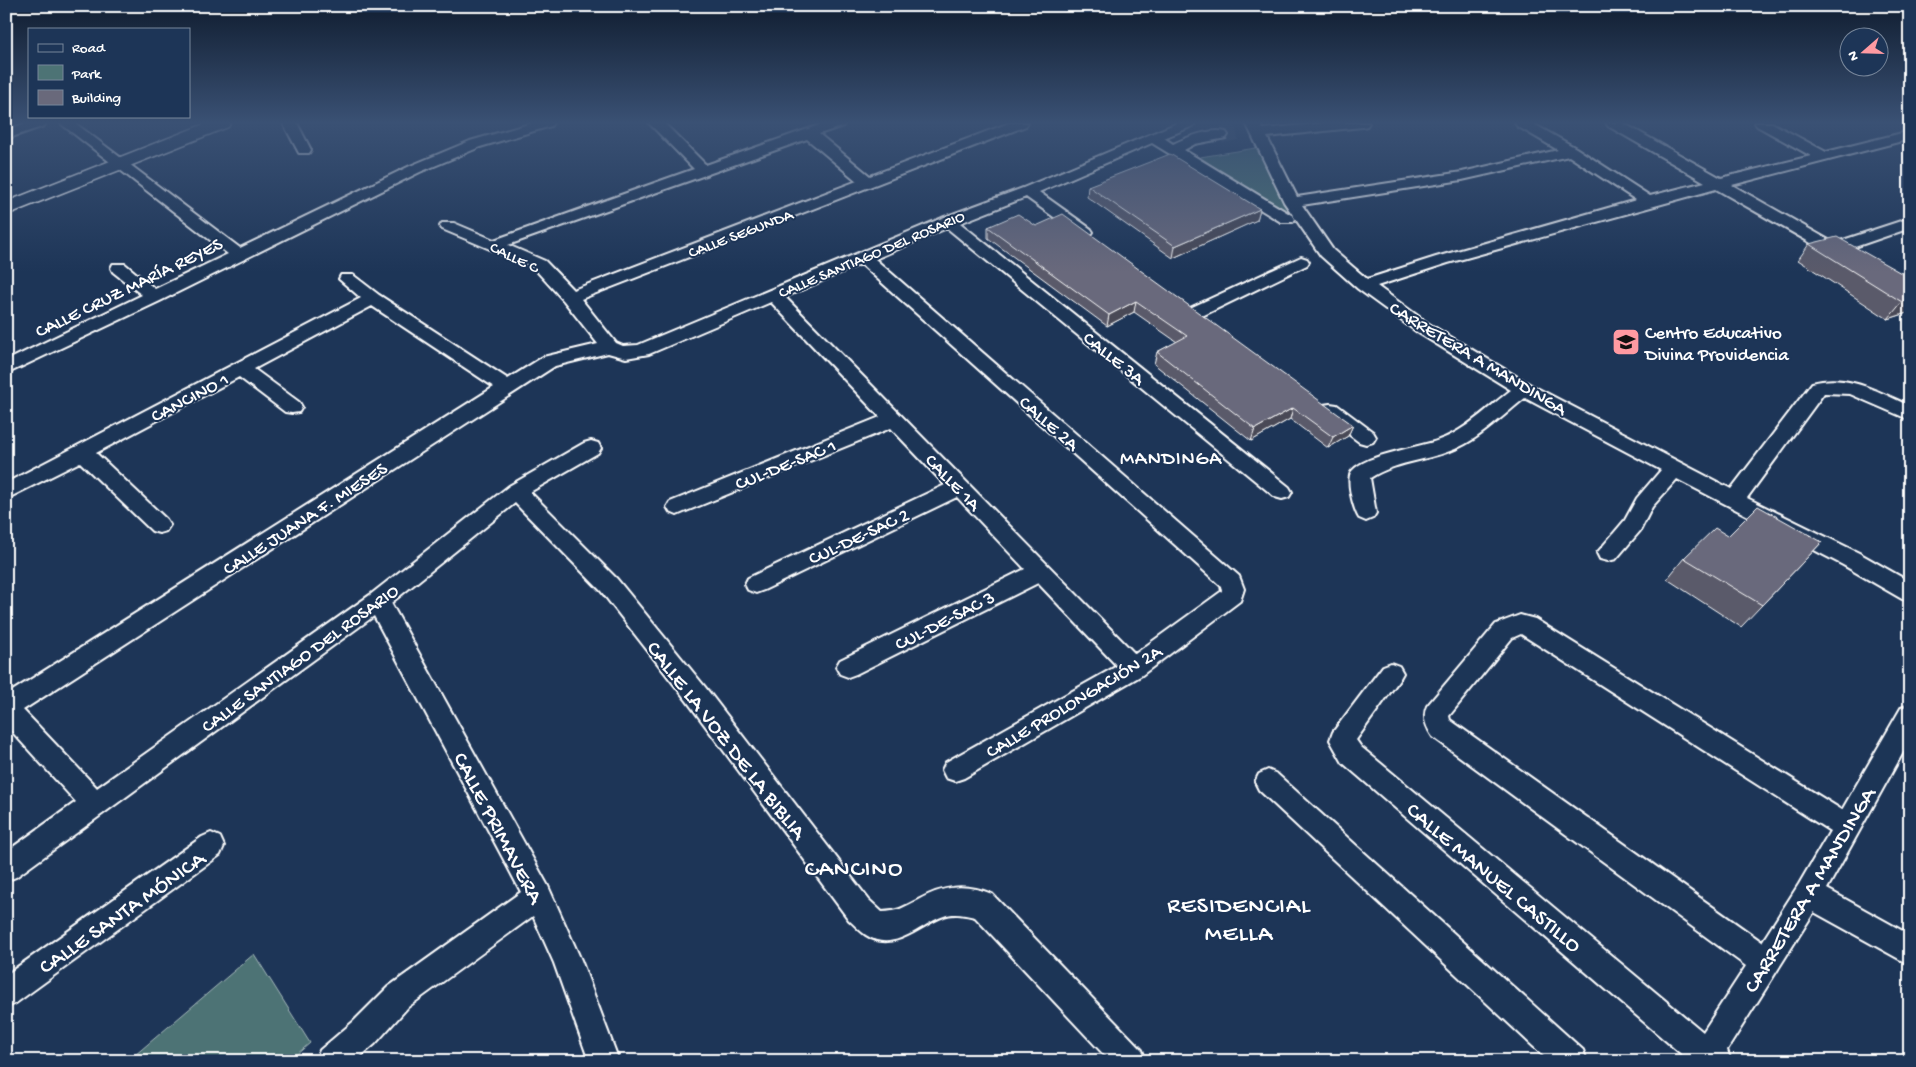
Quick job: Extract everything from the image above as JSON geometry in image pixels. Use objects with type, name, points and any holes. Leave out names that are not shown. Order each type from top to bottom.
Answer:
[{"type":"main road","points":[[6,209],[97,173]]},
{"type":"street","points":[[134,173],[240,255]]},
{"type":"street","name":"CALLE CRUZ MARÍA REYES","points":[[6,368],[408,173]]},
{"type":"street","points":[[494,245],[695,173]]},
{"type":"street","points":[[858,173],[869,182]]},
{"type":"street","name":"CALLE SEGUNDA","points":[[570,297],[893,173]]},
{"type":"street","name":"CALLE SANTIAGO DEL ROSARIO","points":[[610,347],[618,352],[643,350],[948,221],[1028,191],[1070,173]]},
{"type":"street","points":[[1210,173],[1286,219]]},
{"type":"street","points":[[1278,173],[1292,202],[1327,253],[1364,285]]},
{"type":"street","points":[[1292,202],[1476,173]]},
{"type":"street","points":[[1604,173],[1649,202]]},
{"type":"street","points":[[1701,173],[1859,264]]},
{"type":"street","name":"CARRETERA A MANDINGA","points":[[1364,285],[1442,260],[1758,173]]},
{"type":"street","points":[[1028,191],[1098,242]]},
{"type":"street","name":"CALLE 3A","points":[[948,221],[1282,492]]},
{"type":"street","name":"CALLE C","points":[[448,226],[539,264],[570,297],[610,347]]},
{"type":"street","points":[[1834,249],[1906,228]]},
{"type":"street","name":"CALLE 2A","points":[[863,257],[1231,582],[1233,589]]},
{"type":"street","points":[[1196,312],[1301,262]]},
{"type":"street","points":[[119,268],[154,297]]},
{"type":"street","points":[[347,279],[373,299],[507,387]]},
{"type":"street","name":"CARRETERA A MANDINGA","points":[[1364,285],[1423,328],[1524,389],[1734,500],[1851,558],[1910,593]]},
{"type":"street","name":"CALLE 1A","points":[[774,294],[1134,668]]},
{"type":"street","name":"CANCINO 1","points":[[6,492],[373,299]]},
{"type":"street","points":[[1181,301],[1212,323]]},
{"type":"street","name":"CALLE JUANA F. MIESES","points":[[6,708],[549,360],[610,347]]},
{"type":"street","points":[[241,369],[292,407]]},
{"type":"street","points":[[1734,500],[1819,388],[1853,388],[1910,414]]},
{"type":"street","points":[[1366,512],[1360,486],[1360,475],[1371,468],[1452,442],[1465,435],[1524,389]]},
{"type":"street","points":[[1320,403],[1366,437]]},
{"type":"street","name":"CUL-DE-SAC 1","points":[[676,507],[894,418]]},
{"type":"street","name":"CALLE SANTIAGO DEL ROSARIO","points":[[6,868],[378,601],[516,491],[591,448]]},
{"type":"street","points":[[83,453],[159,524]]},
{"type":"street","points":[[1608,553],[1633,525],[1644,503],[1674,468]]},
{"type":"street","name":"CUL-DE-SAC 2","points":[[756,584],[960,487]]},
{"type":"street","name":"CALLE LA VOZ DE LA BIBLIA","points":[[516,491],[609,585],[696,694],[859,910],[877,926],[898,926],[940,903],[955,900],[982,904],[1131,1061]]},
{"type":"street","name":"CUL-DE-SAC 3","points":[[848,667],[1041,571]]},
{"type":"street","name":"CALLE PROLONGACIÓN 2A","points":[[955,770],[1134,668],[1232,595],[1233,589]]},
{"type":"street","name":"CALLE PRIMAVERA","points":[[378,601],[538,896],[568,960],[604,1061]]},
{"type":"street","points":[[1765,962],[1442,729],[1438,724],[1436,713],[1504,631],[1520,624],[1527,626],[1846,827]]},
{"type":"street","name":"CALLE MANUEL CASTILLO","points":[[1392,673],[1342,740],[1352,755],[1708,1059]]},
{"type":"street","points":[[6,708],[95,804]]},
{"type":"street","name":"CARRETERA A MANDINGA","points":[[1708,1059],[1765,962],[1809,894],[1910,716]]},
{"type":"street","points":[[1268,782],[1572,1061]]},
{"type":"street","name":"CALLE SANTA MÓNICA","points":[[6,993],[211,846]]},
{"type":"street","points":[[1809,894],[1910,951]]},
{"type":"street","points":[[331,1061],[364,1033],[398,996],[538,896]]},
{"type":"green space","points":[[1223,173],[1273,173],[1294,221]]},
{"type":"green space","points":[[254,954],[310,1043],[289,1061],[128,1061]]},
{"type":"building","points":[[1122,173],[1201,173],[1260,209],[1175,246],[1088,186]]},
{"type":"building","points":[[1018,214],[1036,226],[1063,214],[1353,425],[1333,437],[1293,408],[1255,429],[1157,352],[1187,336],[1136,301],[1109,315],[988,227]]},
{"type":"building","points":[[1837,237],[1910,278],[1910,300],[1902,302],[1809,244]]},
{"type":"building","points":[[1758,506],[1822,542],[1762,605],[1684,558],[1715,528],[1728,536]]},
{"type":"place","name":"Centro Educativo Divina Providencia","points":[[1626,342]]},
{"type":"district","name":"MANDINGA","points":[[1171,457]]},
{"type":"district","name":"CANCINO","points":[[854,867]]},
{"type":"district","name":"RESIDENCIAL MELLA","points":[[1239,918]]}]
